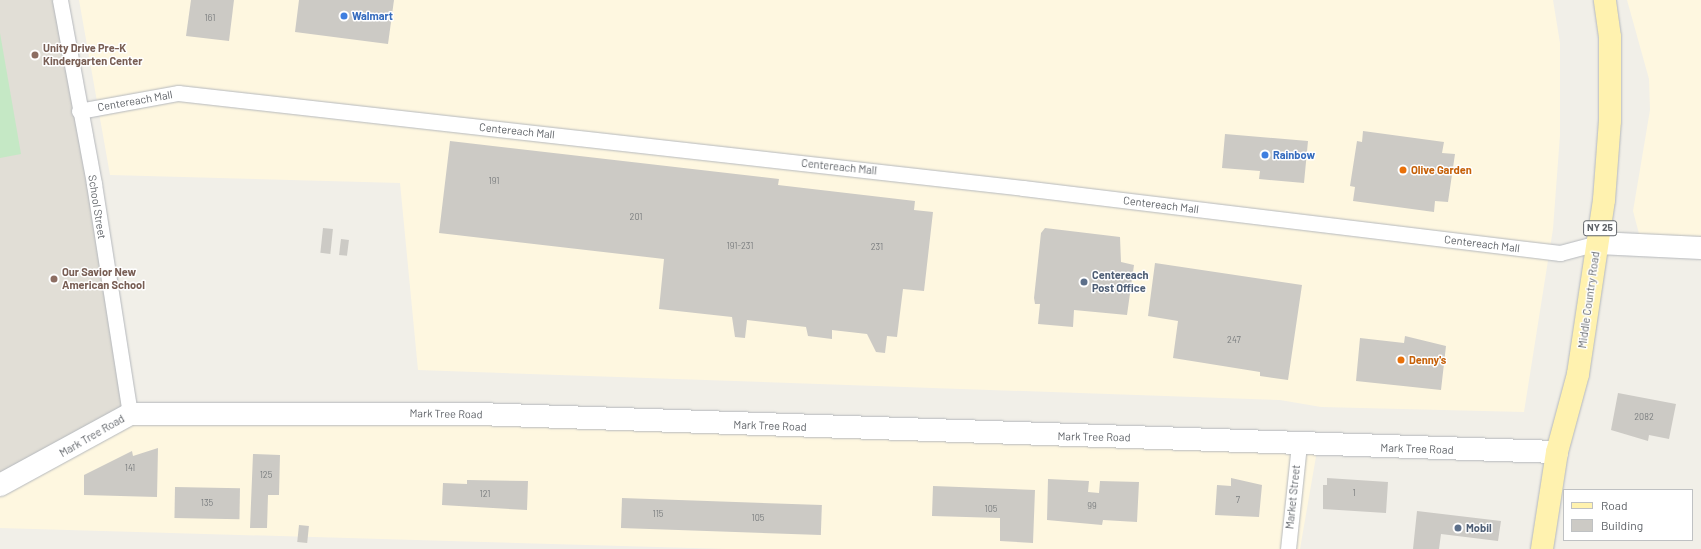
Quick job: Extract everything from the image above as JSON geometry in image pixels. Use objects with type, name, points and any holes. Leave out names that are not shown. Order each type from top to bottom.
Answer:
[{"type":"main road","name":"Middle Country Road","points":[[1542,549],[1557,452],[1578,374],[1598,243],[1610,121],[1610,37],[1605,0]]},
{"type":"street","name":"School Street","points":[[60,0],[130,414]]},
{"type":"street","name":"Centereach Mall","points":[[79,111],[178,94],[1016,187],[1560,253],[1598,243]]},
{"type":"street","points":[[1598,243],[1701,248]]},
{"type":"street","name":"Mark Tree Road","points":[[0,485],[130,414],[478,414],[1299,445],[1557,452]]},
{"type":"street","name":"Market Street","points":[[1288,549],[1299,445]]},
{"type":"shaded area","name":"Our Savior New American School","points":[[0,0],[60,0],[130,414],[0,485]]},
{"type":"shaded area","points":[[79,0],[1553,0],[1560,43],[1560,135],[1553,229],[1524,412],[1321,407],[1280,400],[418,370],[400,183],[110,175]]},
{"type":"shaded area","points":[[1627,0],[1701,0],[1701,248],[1642,245],[1633,211],[1650,110],[1649,79]]},
{"type":"shaded area","points":[[130,414],[1318,445],[1300,549],[727,549],[0,528],[0,485]]},
{"type":"green space","points":[[0,33],[21,154],[0,158]]},
{"type":"building","points":[[191,0],[234,0],[229,41],[186,36]]},
{"type":"building","name":"Walmart","points":[[299,0],[394,0],[388,44],[295,32]]},
{"type":"building","name":"Olive Garden","points":[[1363,131],[1444,142],[1442,153],[1455,154],[1448,202],[1435,201],[1434,212],[1353,201],[1355,187],[1350,186],[1357,141],[1362,142]]},
{"type":"building","name":"Rainbow","points":[[1225,134],[1308,141],[1304,183],[1259,179],[1260,171],[1222,168]]},
{"type":"building","points":[[450,141],[779,179],[778,185],[915,201],[914,210],[933,212],[924,291],[903,289],[897,337],[887,336],[885,353],[876,352],[867,334],[832,330],[832,339],[808,336],[806,327],[747,320],[745,338],[735,337],[732,317],[659,309],[664,259],[439,233]]},
{"type":"building","points":[[323,228],[333,229],[330,254],[320,253]]},
{"type":"building","name":"Centereach Post Office","points":[[1045,228],[1120,237],[1121,262],[1134,265],[1127,315],[1074,310],[1073,327],[1038,324],[1040,304],[1035,304],[1034,298],[1041,233]]},
{"type":"building","points":[[341,239],[349,240],[347,256],[339,255]]},
{"type":"building","points":[[1155,263],[1302,285],[1288,380],[1260,376],[1260,372],[1173,358],[1178,321],[1148,316]]},
{"type":"building","name":"Denny's","points":[[1405,336],[1446,346],[1441,390],[1356,381],[1360,338],[1404,343]]},
{"type":"building","points":[[1618,393],[1676,404],[1669,439],[1649,435],[1648,441],[1611,430]]},
{"type":"building","points":[[158,448],[157,497],[84,495],[84,475],[132,451],[133,456]]},
{"type":"building","points":[[253,454],[280,455],[279,495],[268,495],[267,528],[250,528]]},
{"type":"building","points":[[1231,478],[1262,485],[1259,517],[1215,515],[1217,485],[1231,486]]},
{"type":"building","points":[[1327,478],[1388,482],[1386,513],[1323,509],[1323,485],[1327,485]]},
{"type":"building","points":[[1048,479],[1089,481],[1088,492],[1099,493],[1100,481],[1139,482],[1137,522],[1103,520],[1102,525],[1047,520]]},
{"type":"building","points":[[467,480],[528,481],[527,510],[442,505],[443,483],[467,484]]},
{"type":"building","points":[[933,486],[1035,490],[1033,543],[1000,541],[1000,518],[932,516]]},
{"type":"building","points":[[175,487],[240,488],[239,519],[174,518]]},
{"type":"building","points":[[622,498],[822,505],[821,535],[621,528]]},
{"type":"building","name":"Mobil","points":[[1417,511],[1501,521],[1498,541],[1441,534],[1439,549],[1413,549]]},
{"type":"building","points":[[299,525],[309,526],[307,543],[297,542]]},
{"type":"place","name":"Walmart","points":[[344,16]]},
{"type":"place","name":"Unity Drive Pre-K Kindergarten Center","points":[[35,55]]},
{"type":"place","name":"Rainbow","points":[[1265,155]]},
{"type":"place","name":"Olive Garden","points":[[1403,170]]},
{"type":"place","name":"Our Savior New American School","points":[[54,279]]},
{"type":"place","name":"Centereach Post Office","points":[[1084,282]]},
{"type":"place","name":"Denny's","points":[[1401,360]]},
{"type":"place","name":"Mobil","points":[[1458,528]]}]
